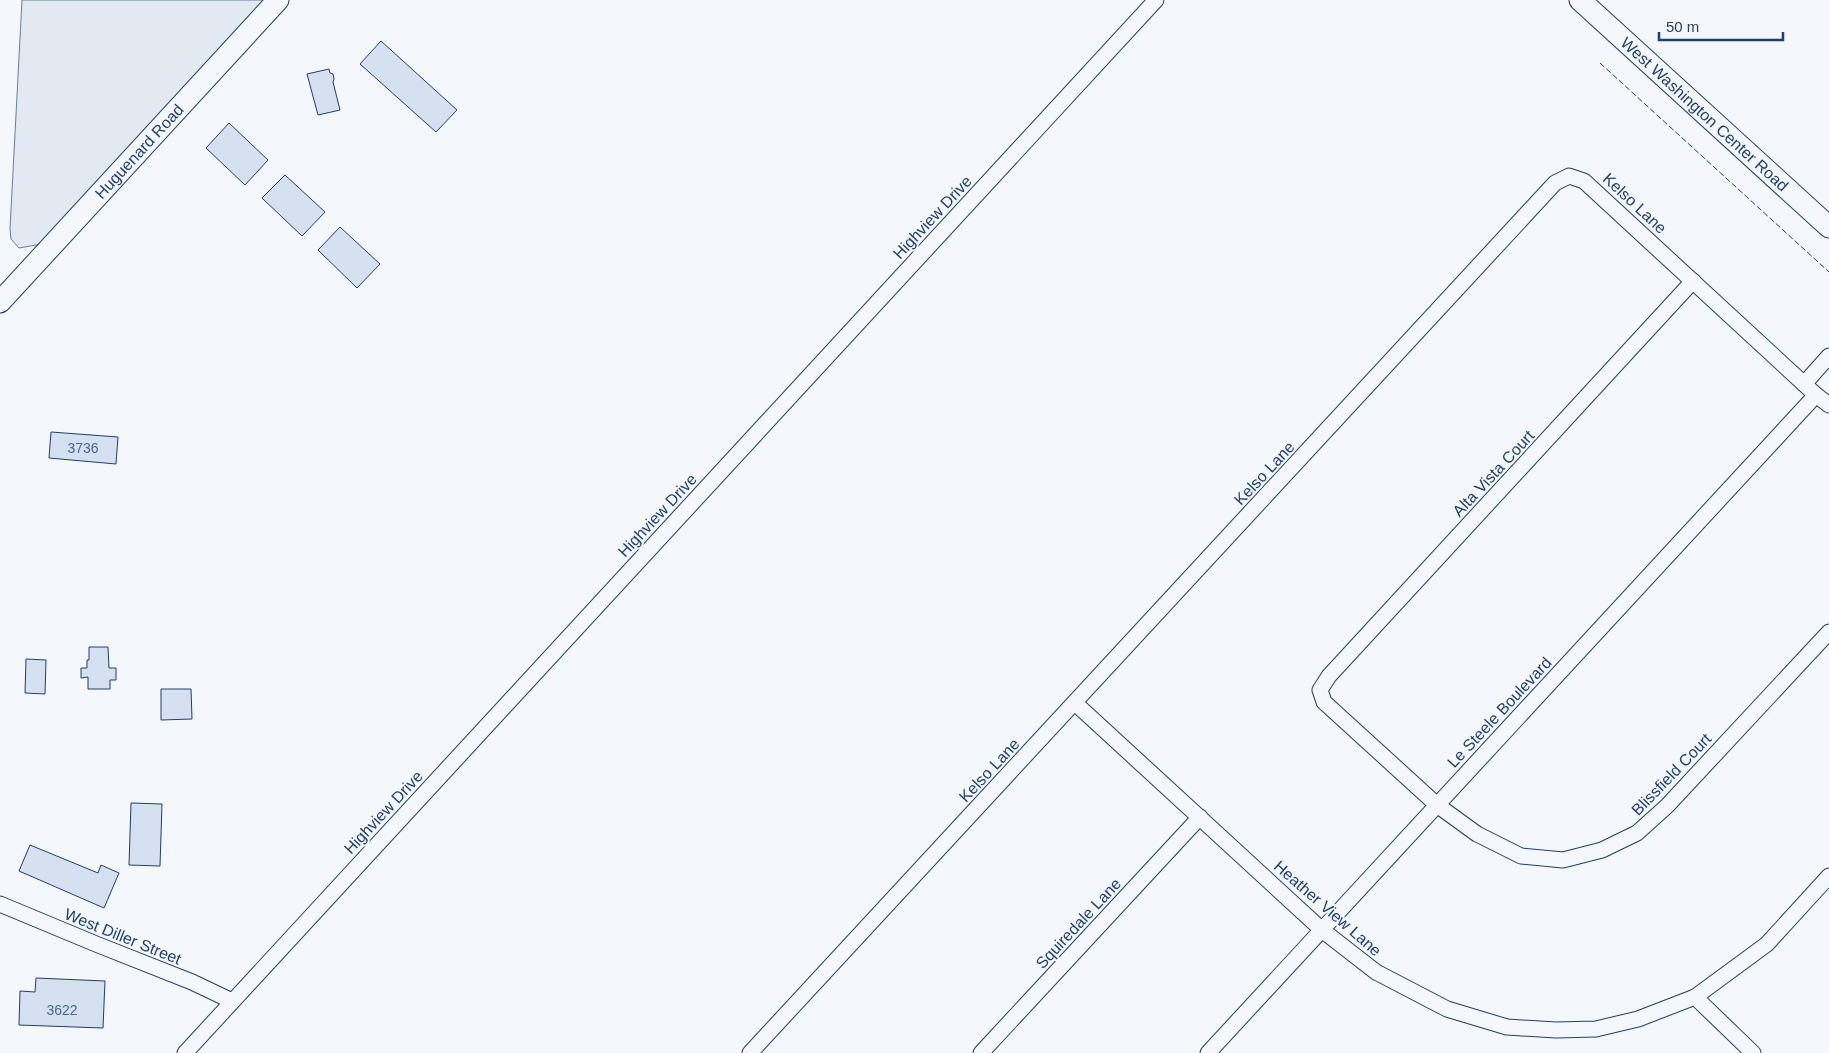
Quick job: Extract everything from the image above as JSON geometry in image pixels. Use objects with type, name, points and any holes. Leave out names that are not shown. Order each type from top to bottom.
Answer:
[{"type":"main road","name":"Huguenard Road","points":[[0,302],[278,0]]},
{"type":"main road","name":"West Washington Center Road","points":[[1580,0],[1829,227]]},
{"type":"street","name":"Highview Drive","points":[[185,1053],[1156,0]]},
{"type":"street","name":"Kelso Lane","points":[[750,1053],[1555,183],[1569,176],[1584,180],[1829,405]]},
{"type":"street","name":"Alta Vista Court","points":[[1320,690],[1329,676],[1693,281]]},
{"type":"street","points":[[1804,384],[1829,356]]},
{"type":"street","name":"Le Steele Boulevard","points":[[1208,1053],[1816,395]]},
{"type":"street","name":"Blissfield Court","points":[[1320,690],[1324,702],[1438,805],[1477,834],[1521,856],[1563,860],[1602,850],[1638,833],[1667,806],[1829,632]]},
{"type":"street","name":"Heather View Lane","points":[[1075,703],[1322,930],[1376,972],[1447,1009],[1507,1027],[1596,1030],[1638,1019],[1694,998],[1767,944],[1829,876]]},
{"type":"street","name":"Squiredale Lane","points":[[980,1053],[1200,817]]},
{"type":"street","name":"West Diller Street","points":[[0,904],[192,982],[232,1002]]},
{"type":"street","points":[[1694,998],[1752,1053]]},
{"type":"shaded area","points":[[22,0],[268,0],[46,241],[19,248],[11,239],[10,229]]},
{"type":"building","points":[[381,41],[457,110],[436,132],[360,64]]},
{"type":"building","points":[[329,69],[330,73],[333,74],[333,82],[340,110],[318,115],[307,74]]},
{"type":"building","points":[[229,123],[268,160],[245,185],[206,148]]},
{"type":"building","points":[[285,175],[325,212],[302,236],[262,198]]},
{"type":"building","points":[[340,227],[380,264],[357,288],[318,250]]},
{"type":"building","points":[[51,432],[118,437],[116,464],[49,458]]},
{"type":"building","points":[[89,647],[108,647],[109,668],[116,668],[116,680],[110,680],[110,689],[88,689],[88,677],[81,678],[81,668],[87,668]]},
{"type":"building","points":[[26,659],[46,660],[45,694],[25,693]]},
{"type":"building","points":[[161,689],[191,689],[192,719],[161,720]]},
{"type":"building","points":[[131,803],[162,804],[160,866],[129,865]]},
{"type":"building","points":[[30,845],[98,873],[101,865],[119,873],[104,908],[19,871]]},
{"type":"building","points":[[36,978],[105,981],[103,1028],[19,1025],[20,991],[35,992]]},
{"type":"fence","points":[[1600,63],[1829,272]]}]
